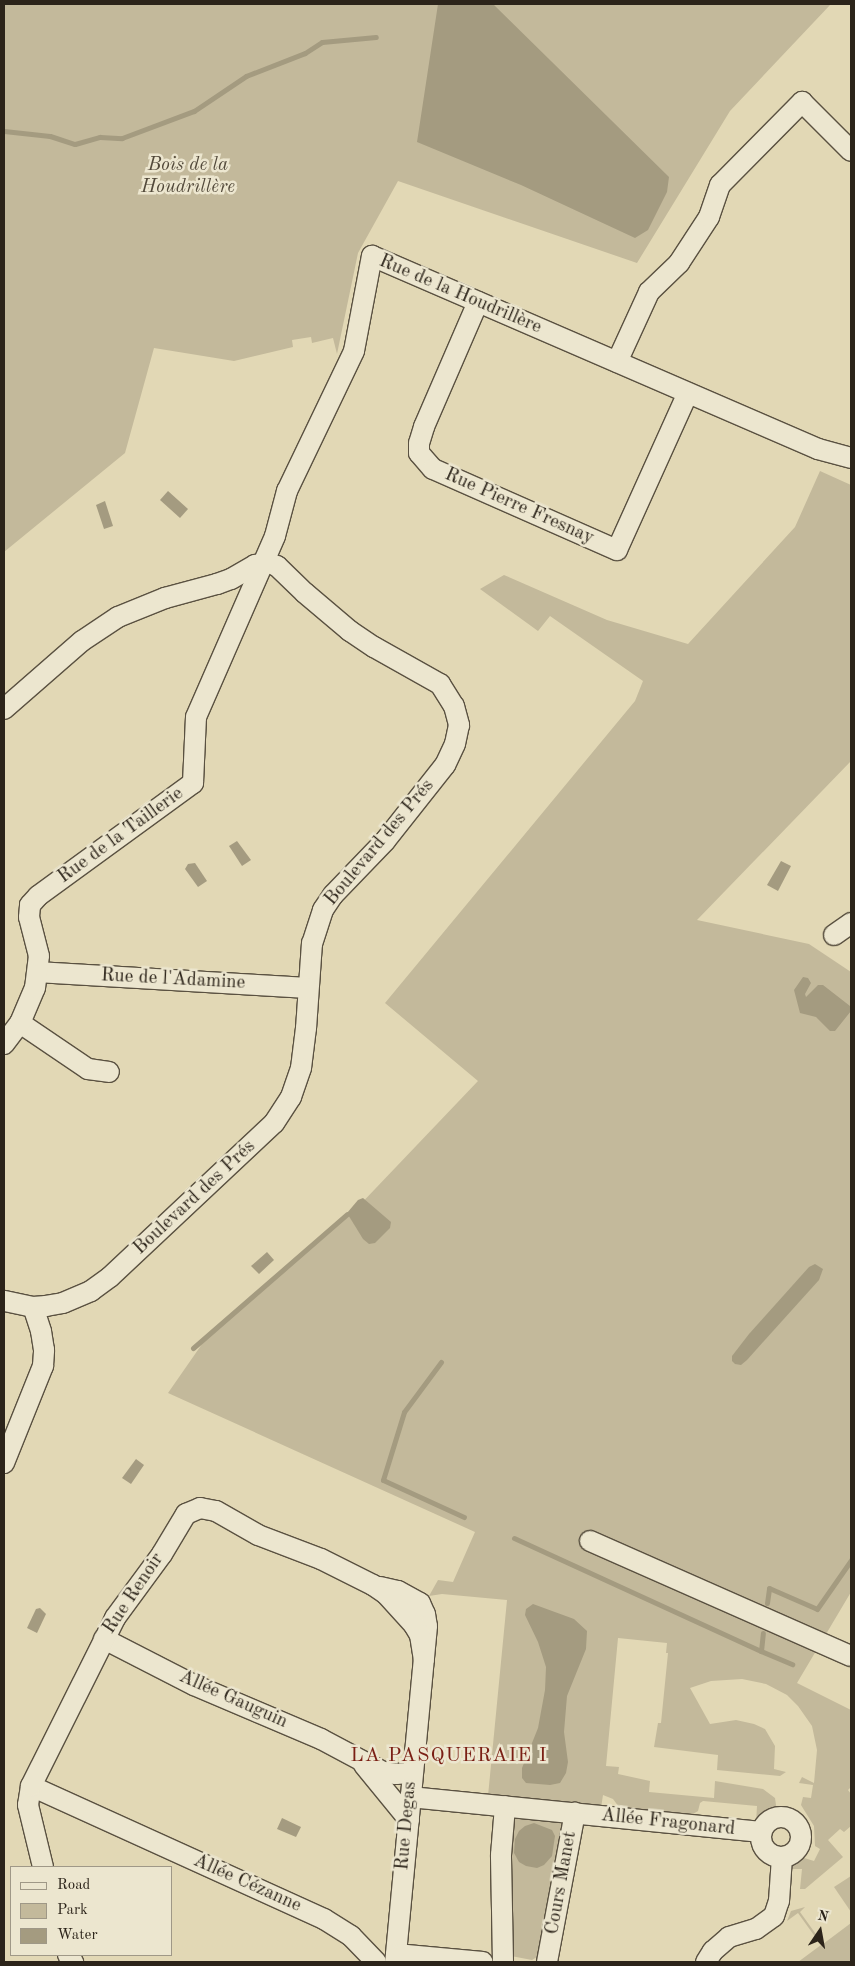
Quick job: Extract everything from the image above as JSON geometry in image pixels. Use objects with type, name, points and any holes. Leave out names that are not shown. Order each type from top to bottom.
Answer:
[{"type":"street","points":[[618,362],[649,292],[679,263],[709,217],[720,185],[802,102],[851,151]]},
{"type":"street","name":"Rue de la Houdrillère","points":[[262,563],[275,536],[287,491],[354,351],[372,256],[818,449],[851,458]]},
{"type":"street","name":"Rue Pierre Fresnay","points":[[478,302],[424,427],[419,443],[419,453],[433,469],[617,550],[688,393]]},
{"type":"street","points":[[4,709],[82,641],[118,618],[165,598],[231,579],[262,563]]},
{"type":"street","name":"Rue de la Taillerie","points":[[4,1044],[20,1023],[35,988],[39,956],[28,912],[30,906],[38,896],[193,783],[196,717],[262,563]]},
{"type":"street","name":"Boulevard des Prés","points":[[4,1301],[33,1307],[63,1303],[90,1291],[110,1277],[274,1124],[291,1097],[301,1068],[312,943],[324,910],[333,895],[386,840],[445,765],[455,744],[458,725],[451,698],[440,684],[374,647],[331,616],[277,566],[262,563]]},
{"type":"street","points":[[834,935],[851,923]]},
{"type":"street","name":"Rue de l'Adamine","points":[[38,972],[308,988]]},
{"type":"street","points":[[20,1023],[88,1069],[109,1072]]},
{"type":"street","points":[[4,1463],[44,1366],[41,1332],[33,1307]]},
{"type":"street","name":"Rue Renoir","points":[[43,1866],[28,1805],[31,1786],[104,1639],[125,1601],[162,1554],[186,1514],[194,1509],[208,1508],[216,1511],[258,1535],[321,1558],[373,1584],[412,1608]]},
{"type":"street","points":[[590,1541],[851,1656]]},
{"type":"street","name":"Rue Degas","points":[[396,1952],[427,1626],[426,1614],[412,1608]]},
{"type":"street","name":"Allée Gauguin","points":[[104,1639],[194,1685],[321,1739],[361,1762],[383,1772],[396,1774],[412,1773]]},
{"type":"street","name":"Allée Gauguin","points":[[361,1762],[409,1820]]},
{"type":"street","name":"Allée Cézanne","points":[[31,1786],[324,1919],[351,1936],[376,1962]]},
{"type":"street","name":"Cours Manet","points":[[410,1797],[575,1813],[547,1962]]},
{"type":"street","points":[[503,1962],[501,1855],[505,1806]]},
{"type":"street","name":"Allée Fragonard","points":[[575,1813],[761,1832]]},
{"type":"street","name":"Allée Fragonard","points":[[776,1817],[786,1817],[797,1824],[800,1829],[801,1843],[796,1851],[782,1857],[770,1854],[761,1842],[761,1832],[765,1824],[776,1817]]},
{"type":"street","points":[[706,1962],[714,1951],[729,1937],[756,1929],[774,1916],[779,1902],[782,1857]]},
{"type":"street","name":"Allée Cézanne","points":[[351,1936],[370,1941],[396,1952],[483,1962]]},
{"type":"green space","name":"Bois de la Houdrillère","points":[[4,4],[831,4],[730,111],[637,263],[398,181],[358,253],[337,354],[333,338],[312,343],[311,337],[292,340],[293,347],[234,361],[154,348],[125,453],[4,552]]},
{"type":"green space","points":[[820,471],[851,485],[851,761],[697,920],[809,944],[851,972],[851,1592],[797,1683],[851,1710],[851,1787],[848,1790],[851,1794],[851,1826],[844,1832],[840,1829],[828,1840],[843,1857],[805,1889],[800,1889],[802,1869],[789,1869],[791,1862],[801,1857],[814,1861],[820,1849],[815,1846],[814,1826],[801,1805],[803,1797],[811,1798],[813,1785],[799,1783],[802,1777],[814,1783],[817,1750],[812,1726],[798,1706],[787,1695],[766,1684],[742,1679],[711,1681],[690,1688],[710,1724],[736,1720],[754,1724],[765,1729],[775,1746],[774,1769],[786,1772],[780,1776],[717,1770],[718,1755],[654,1747],[658,1723],[661,1723],[668,1653],[666,1653],[667,1643],[618,1638],[606,1766],[619,1767],[618,1774],[650,1781],[649,1792],[714,1798],[715,1781],[763,1789],[775,1798],[776,1805],[775,1809],[756,1823],[757,1806],[703,1801],[700,1803],[698,1811],[693,1814],[619,1807],[613,1799],[603,1795],[601,1808],[488,1796],[507,1600],[442,1594],[429,1596],[438,1580],[453,1582],[475,1532],[168,1393],[209,1334],[355,1210],[478,1081],[385,1003],[635,701],[643,681],[550,616],[538,631],[480,589],[504,575],[607,620],[688,644],[795,527]]},
{"type":"green space","points":[[519,1815],[559,1821],[563,1829],[540,1955],[532,1960],[511,1956],[506,1833],[513,1819]]},
{"type":"green space","points":[[851,1876],[851,1912],[834,1887]]},
{"type":"green space","points":[[805,1907],[800,1912],[823,1944],[851,1923],[851,1962],[798,1962],[821,1945],[798,1913],[787,1921],[791,1911]]},
{"type":"water","points":[[438,4],[493,4],[669,177],[667,192],[648,230],[635,238],[521,185],[417,142]]},
{"type":"water","points":[[168,491],[188,509],[180,518],[160,500]]},
{"type":"water","points":[[105,501],[113,526],[104,529],[96,505]]},
{"type":"water","points":[[237,841],[251,860],[242,866],[229,846]]},
{"type":"water","points":[[781,861],[791,866],[778,891],[767,885]]},
{"type":"water","points":[[195,863],[207,881],[198,887],[185,869],[188,864]]},
{"type":"water","points":[[803,977],[808,978],[811,983],[805,994],[806,997],[818,985],[823,985],[850,1006],[851,1011],[835,1031],[830,1031],[816,1017],[800,1013],[794,990]]},
{"type":"water","points":[[363,1198],[391,1222],[390,1228],[375,1243],[369,1244],[363,1239],[347,1213],[358,1200]]},
{"type":"water","points":[[267,1252],[274,1260],[259,1274],[251,1266]]},
{"type":"water","points":[[815,1264],[823,1269],[819,1280],[747,1360],[741,1365],[735,1364],[732,1361],[732,1356],[749,1334],[809,1267]]},
{"type":"water","points":[[136,1459],[144,1465],[131,1484],[122,1478]]},
{"type":"water","points":[[533,1604],[574,1619],[587,1631],[586,1649],[567,1696],[564,1732],[568,1762],[566,1773],[560,1783],[550,1785],[526,1783],[522,1778],[522,1768],[538,1728],[545,1690],[546,1667],[538,1642],[525,1615],[526,1609]]},
{"type":"water","points":[[40,1608],[46,1614],[37,1633],[27,1628],[36,1609]]},
{"type":"water","points":[[282,1818],[301,1827],[296,1837],[277,1829]]},
{"type":"water","points":[[534,1823],[552,1830],[555,1836],[552,1856],[544,1865],[537,1868],[526,1866],[519,1862],[514,1853],[515,1839],[519,1831],[525,1826]]},
{"type":"waterway","points":[[4,131],[50,136],[75,144],[100,137],[122,138],[194,111],[246,76],[305,53],[322,42],[376,37]]},
{"type":"waterway","points":[[193,1348],[347,1214]]},
{"type":"waterway","points":[[441,1362],[404,1412],[383,1480],[464,1517]]},
{"type":"waterway","points":[[514,1538],[761,1651],[763,1633]]},
{"type":"waterway","points":[[767,1603],[769,1588],[817,1609],[851,1560]]},
{"type":"waterway","points":[[761,1651],[792,1664]]},
{"type":"district","name":"LA PASQUERAIE I","points":[[449,1756]]}]
